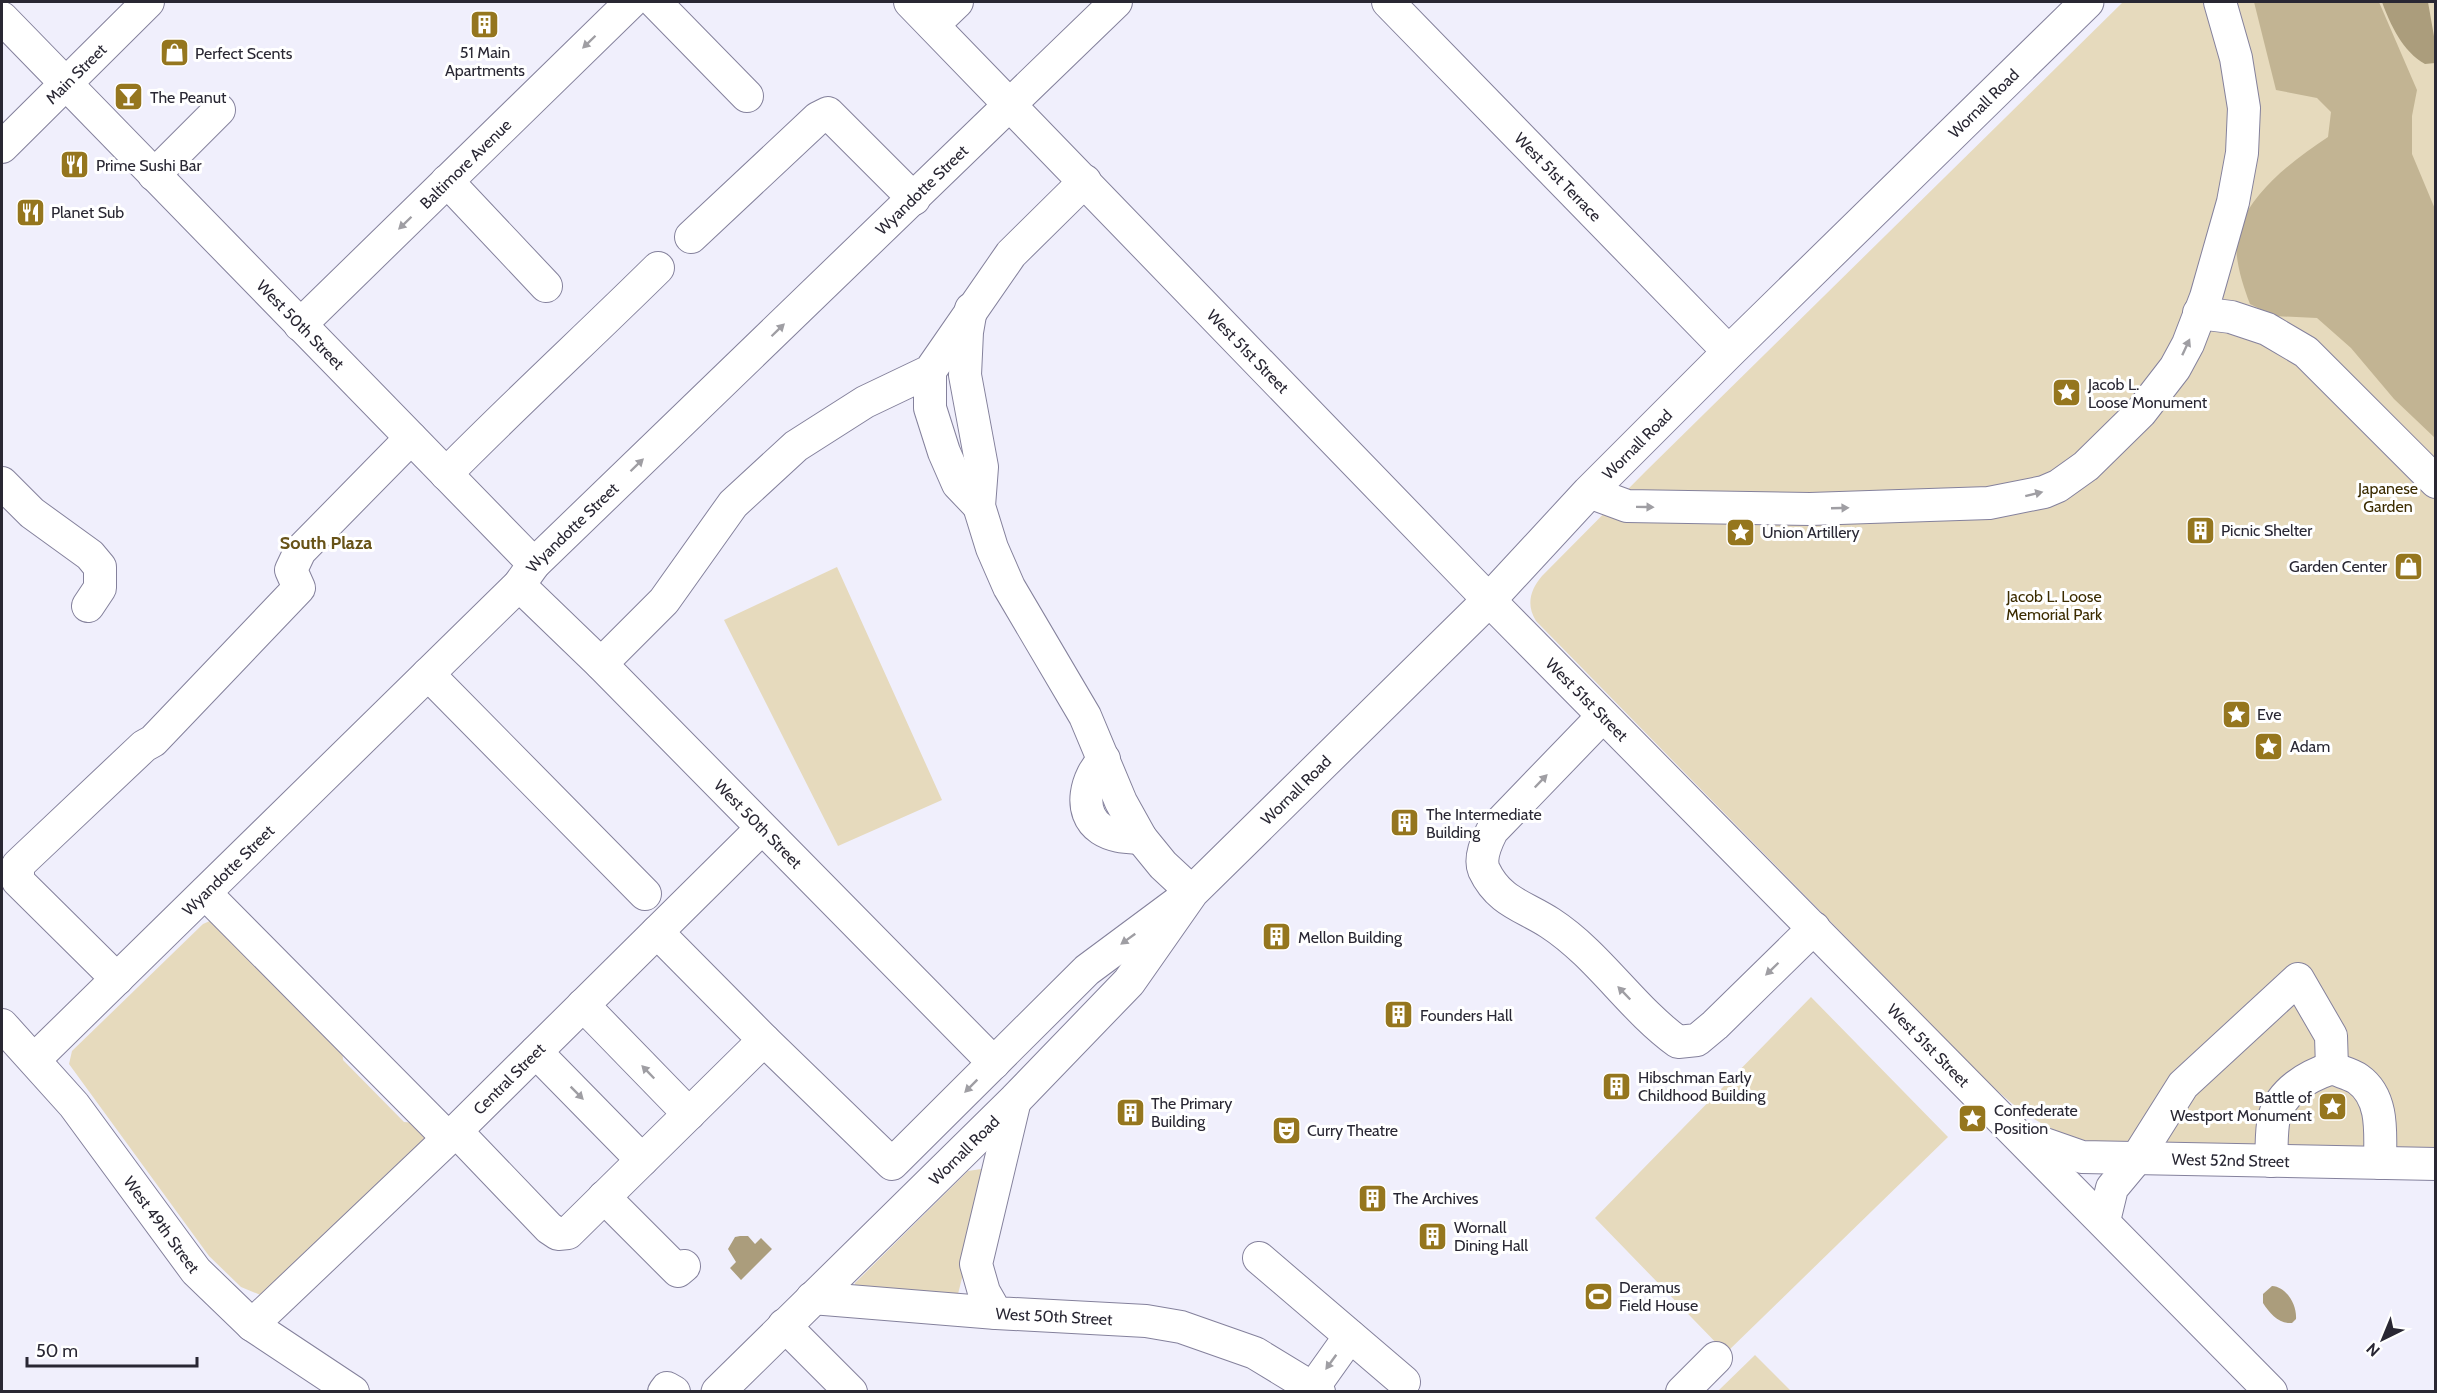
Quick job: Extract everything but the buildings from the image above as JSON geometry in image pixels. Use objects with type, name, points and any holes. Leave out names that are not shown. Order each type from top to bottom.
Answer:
[{"type":"main road","name":"Wornall Road","points":[[718,1392],[1015,1100],[1129,982],[1192,892],[1489,600],[1589,492],[1729,352],[2087,2]]},
{"type":"street","name":"Main Street","points":[[2,147],[148,2]]},
{"type":"street","name":"Baltimore Avenue","points":[[300,325],[631,2]]},
{"type":"street","points":[[656,2],[747,96]]},
{"type":"street","name":"West 51st Street","points":[[910,2],[1489,600],[2271,1392]]},
{"type":"street","points":[[933,26],[957,2]]},
{"type":"street","name":"Wyandotte Street","points":[[34,1059],[1116,2]]},
{"type":"street","name":"West 51st Terrace","points":[[1388,2],[1729,352]]},
{"type":"street","points":[[1589,492],[1627,506],[1810,509],[1989,503],[2044,492],[2058,486],[2086,466],[2141,412],[2175,368],[2188,344],[2199,313],[2233,202],[2242,153],[2244,108],[2236,58],[2220,2]]},
{"type":"street","name":"West 50th Street","points":[[2,18],[446,474],[601,664],[994,1063]]},
{"type":"street","points":[[154,175],[219,110]]},
{"type":"street","points":[[692,237],[818,118],[828,113],[914,199]]},
{"type":"street","points":[[447,181],[546,286]]},
{"type":"street","points":[[601,664],[664,601],[733,504],[796,446],[865,402],[930,371],[1011,254],[1085,181]]},
{"type":"street","points":[[446,474],[523,396],[563,362],[658,268]]},
{"type":"street","points":[[971,309],[967,332],[965,375],[982,467],[979,506],[992,548],[1009,587],[1085,716],[1121,802],[1142,838],[1163,865],[1192,892]]},
{"type":"street","points":[[2199,313],[2231,317],[2267,329],[2306,352],[2436,482]]},
{"type":"street","points":[[930,371],[930,408],[944,452],[958,484],[979,506]]},
{"type":"street","points":[[117,979],[18,881],[18,865],[144,746],[153,741],[299,588],[291,570],[300,551],[411,438]]},
{"type":"street","points":[[2,483],[32,513],[90,555],[100,567],[100,588],[88,606]]},
{"type":"street","points":[[428,674],[645,894]]},
{"type":"street","points":[[1603,716],[1492,831],[1485,846],[1483,868],[1499,891],[1522,910],[1550,923],[1580,947],[1658,1027],[1678,1042],[1697,1040],[1814,928]]},
{"type":"street","name":"Central Street","points":[[252,1325],[452,1134],[762,829]]},
{"type":"street","name":"Wornall Road","points":[[764,1040],[892,1164],[1087,970],[1192,892]]},
{"type":"street","points":[[205,893],[549,1228],[558,1234],[568,1233],[764,1040],[657,932]]},
{"type":"street","points":[[2104,1221],[2112,1188],[2138,1158],[2183,1085],[2298,979],[2331,1036],[2332,1068]]},
{"type":"street","points":[[583,1005],[689,1114]]},
{"type":"street","name":"West 49th Street","points":[[2,1025],[74,1105],[196,1271],[252,1325],[353,1392]]},
{"type":"street","points":[[536,1052],[642,1160]]},
{"type":"street","points":[[2271,1161],[2274,1117],[2289,1093],[2308,1076],[2332,1068],[2358,1079],[2373,1098],[2380,1118],[2380,1163]]},
{"type":"street","name":"West 50th Street","points":[[1015,1100],[976,1264],[984,1292],[996,1313],[1146,1321],[1181,1327],[1255,1353],[1316,1390]]},
{"type":"street","name":"West 52nd Street","points":[[2027,1143],[2042,1143],[2082,1157],[2436,1164]]},
{"type":"street","points":[[604,1197],[678,1271],[684,1266]]},
{"type":"street","points":[[1259,1258],[1404,1382]]},
{"type":"street","points":[[812,1298],[996,1313]]},
{"type":"street","points":[[784,1325],[851,1392]]},
{"type":"street","points":[[1316,1390],[1350,1336]]},
{"type":"street","points":[[1682,1392],[1716,1358]]},
{"type":"street","points":[[664,1392],[667,1388],[674,1392]]},
{"type":"green space","name":"Jacob L. Loose Memorial Park","points":[[2123,2],[2435,2],[2435,1151],[2104,1144],[2065,1134],[2033,1119],[1976,1070],[1536,621],[1531,609],[1532,592],[1542,576]]},
{"type":"green space","points":[[837,567],[942,800],[838,846],[724,620]]},
{"type":"green space","points":[[212,920],[291,1003],[342,1047],[343,1060],[404,1122],[416,1123],[427,1140],[263,1296],[241,1287],[209,1256],[69,1064],[72,1051],[203,924]]},
{"type":"green space","points":[[1811,997],[1948,1137],[1726,1353],[1595,1218]]},
{"type":"green space","points":[[981,1169],[987,1179],[958,1294],[950,1302],[854,1291],[855,1283],[968,1171]]},
{"type":"green space","points":[[1755,1355],[1791,1391],[1718,1391]]},
{"type":"shaded area","points":[[2254,2],[2379,2],[2417,90],[2412,116],[2412,154],[2435,209],[2435,438],[2394,399],[2351,348],[2317,318],[2274,316],[2250,304],[2237,256],[2239,228],[2265,187],[2302,155],[2328,137],[2331,112],[2317,98],[2276,90]]},
{"type":"shaded area","points":[[2382,2],[2428,2],[2435,42],[2435,63],[2425,64],[2410,52],[2393,28]]},
{"type":"shaded area","points":[[748,1236],[755,1244],[761,1238],[772,1249],[741,1280],[730,1268],[736,1262],[728,1249],[735,1237]]},
{"type":"shaded area","points":[[2272,1286],[2286,1293],[2293,1303],[2296,1319],[2292,1323],[2275,1318],[2263,1303],[2263,1294]]},
{"type":"place","name":"51 Main Apartments","points":[[485,24]]},
{"type":"place","name":"Perfect Scents","points":[[174,53]]},
{"type":"place","name":"The Peanut","points":[[129,97]]},
{"type":"place","name":"Prime Sushi Bar","points":[[75,165]]},
{"type":"place","name":"Planet Sub","points":[[30,212]]},
{"type":"place","name":"Jacob L. Loose Monument","points":[[2067,393]]},
{"type":"place","name":"Picnic Shelter","points":[[2200,530]]},
{"type":"place","name":"Union Artillery","points":[[1741,532]]},
{"type":"place","name":"Garden Center","points":[[2408,566]]},
{"type":"place","name":"Eve","points":[[2236,714]]},
{"type":"place","name":"Adam","points":[[2269,746]]},
{"type":"place","name":"The Intermediate Building","points":[[1405,823]]},
{"type":"place","name":"Mellon Building","points":[[1277,937]]},
{"type":"place","name":"Founders Hall","points":[[1399,1015]]},
{"type":"place","name":"Hibschman Early Childhood Building","points":[[1617,1086]]},
{"type":"place","name":"Battle of Westport Monument","points":[[2333,1106]]},
{"type":"place","name":"The Primary Building","points":[[1130,1112]]},
{"type":"place","name":"Confederate Position","points":[[1973,1119]]},
{"type":"place","name":"Curry Theatre","points":[[1286,1130]]},
{"type":"place","name":"The Archives","points":[[1372,1198]]},
{"type":"place","name":"Wornall Dining Hall","points":[[1433,1236]]},
{"type":"place","name":"Deramus Field House","points":[[1598,1296]]},
{"type":"district","name":"South Plaza","points":[[326,543]]},
{"type":"park label","name":"Japanese Garden","points":[[2388,497]]}]
